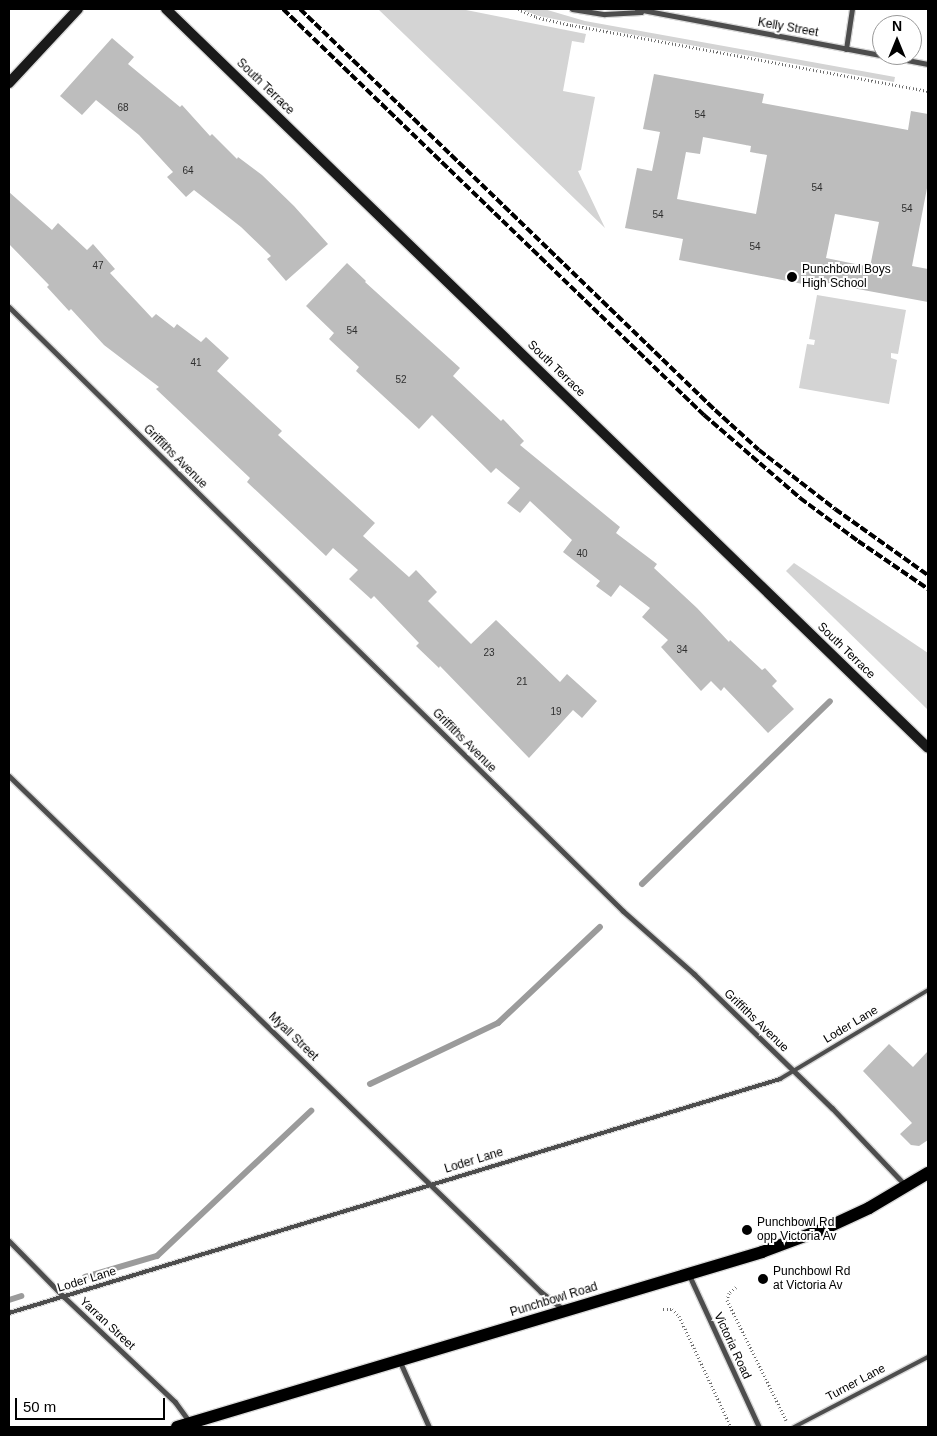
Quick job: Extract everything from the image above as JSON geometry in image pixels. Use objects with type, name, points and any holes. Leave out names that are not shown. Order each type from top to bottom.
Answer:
[{"type":"main road","name":"Punchbowl Road","points":[[177,1427],[400,1361],[688,1272],[762,1252],[826,1228],[928,1174]]},
{"type":"street","points":[[9,83],[78,9]]},
{"type":"street","name":"South Terrace","points":[[166,9],[928,748]]},
{"type":"street","name":"Kelly Street","points":[[572,9],[605,14],[644,12]]},
{"type":"street","name":"Kelly Street","points":[[637,9],[644,12],[928,64]]},
{"type":"street","points":[[846,49],[852,9]]},
{"type":"street","name":"Griffiths Avenue","points":[[9,307],[623,911],[694,974],[794,1071],[907,1186]]},
{"type":"street","name":"Myall Street","points":[[9,776],[540,1292],[566,1310]]},
{"type":"street","name":"Yarran Street","points":[[9,1241],[64,1297],[175,1402],[191,1423]]},
{"type":"street","name":"Victoria Road","points":[[688,1272],[759,1427]]},
{"type":"street","points":[[400,1361],[430,1427]]},
{"type":"lane","name":"Loder Lane","points":[[9,1313],[780,1079],[928,990]]},
{"type":"lane","name":"Turner Lane","points":[[794,1427],[928,1357]]},
{"type":"path","points":[[518,9],[536,17],[572,25],[928,91]]},
{"type":"path","name":"Victoria Road","points":[[736,1287],[729,1293],[728,1300],[789,1427]]},
{"type":"path","points":[[663,1309],[672,1309],[679,1316],[731,1427]]},
{"type":"shaded area","points":[[378,9],[461,9],[586,34],[584,43],[572,41],[563,91],[595,97],[581,170],[578,171],[605,228]]},
{"type":"shaded area","points":[[520,9],[544,9],[585,21],[895,77],[894,82],[624,33],[539,16]]},
{"type":"shaded area","points":[[817,295],[906,310],[898,354],[891,353],[891,358],[897,360],[889,404],[799,388],[807,344],[814,345],[815,340],[809,339]]},
{"type":"shaded area","points":[[794,563],[928,653],[928,710],[786,571]]},
{"type":"building","points":[[112,38],[134,57],[128,64],[180,107],[182,105],[210,136],[212,134],[237,159],[238,157],[262,175],[294,206],[328,244],[286,281],[267,259],[271,256],[241,227],[194,190],[186,197],[167,177],[173,172],[139,135],[96,100],[82,115],[60,96]]},
{"type":"building","points":[[654,74],[764,94],[762,103],[908,130],[911,111],[928,114],[928,183],[912,266],[928,269],[928,302],[809,280],[808,285],[679,260],[683,239],[625,228],[637,168],[652,171],[660,132],[643,129]],"holes":[[[703,137],[751,146],[750,152],[767,155],[756,214],[677,199],[686,152],[700,154]],[[835,214],[879,222],[870,267],[826,258]]]},
{"type":"building","points":[[9,192],[52,230],[58,223],[87,250],[93,244],[115,269],[110,273],[152,318],[156,314],[174,328],[177,324],[201,342],[206,337],[229,358],[217,371],[282,431],[278,435],[375,523],[363,536],[409,577],[416,570],[437,592],[428,601],[471,644],[496,620],[560,682],[567,674],[597,701],[582,718],[573,710],[529,758],[440,666],[439,668],[416,646],[419,643],[374,596],[371,599],[349,579],[358,570],[333,548],[326,556],[247,482],[250,478],[156,389],[159,387],[104,345],[71,309],[69,311],[47,287],[49,285],[9,244]]},
{"type":"building","points":[[347,263],[365,282],[460,368],[453,376],[501,421],[503,419],[524,441],[520,445],[620,527],[616,533],[657,564],[654,568],[697,608],[729,642],[730,640],[762,670],[765,668],[777,681],[772,686],[794,709],[768,733],[724,687],[721,691],[711,681],[701,691],[661,647],[668,640],[642,617],[650,608],[620,585],[611,597],[596,586],[600,581],[563,552],[572,540],[530,501],[520,513],[507,503],[520,488],[496,468],[491,473],[432,415],[419,429],[356,371],[359,367],[329,339],[334,333],[306,306]]},
{"type":"building","points":[[889,1044],[913,1067],[928,1051],[928,1140],[919,1146],[911,1145],[900,1134],[912,1123],[863,1071]]},
{"type":"waterway","points":[[642,884],[830,701]]},
{"type":"waterway","points":[[370,1084],[498,1023],[600,927]]},
{"type":"waterway","points":[[85,1277],[157,1256],[311,1111]]},
{"type":"waterway","points":[[9,1300],[21,1296]]},
{"type":"railway","points":[[283,9],[704,415],[800,498],[928,589]]},
{"type":"railway","points":[[300,9],[715,410],[759,450],[835,509],[928,575]]},
{"type":"place","name":"Punchbowl Boys High School","points":[[792,277]]},
{"type":"place","name":"Punchbowl Rd opp Victoria Av","points":[[747,1230]]},
{"type":"place","name":"Punchbowl Rd at Victoria Av","points":[[763,1279]]}]
